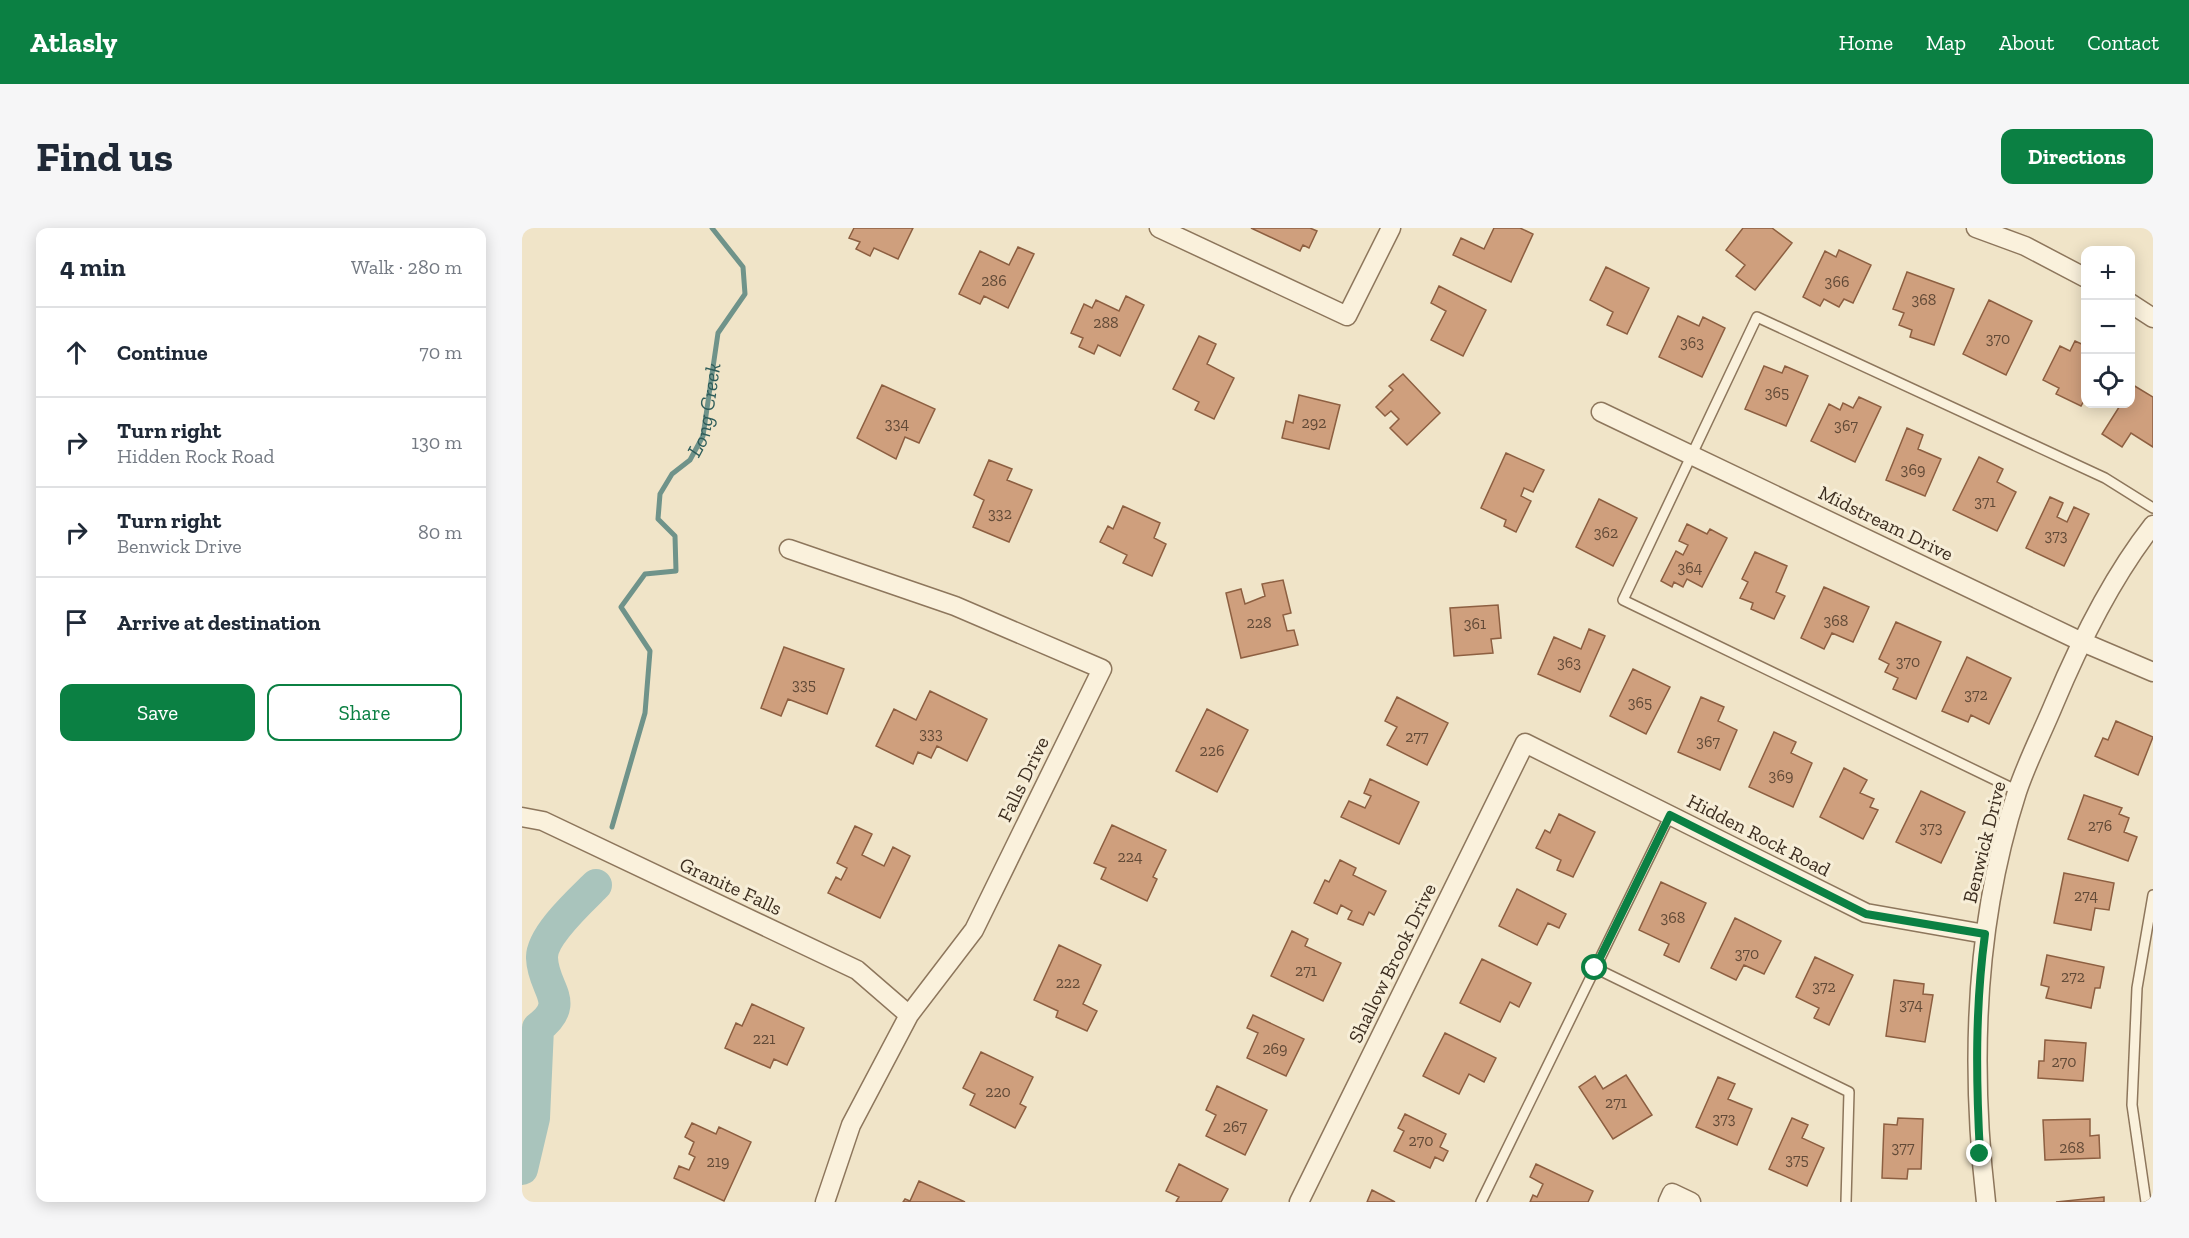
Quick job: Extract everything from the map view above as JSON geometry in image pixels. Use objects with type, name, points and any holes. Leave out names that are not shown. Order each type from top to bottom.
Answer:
[{"type":"street","points":[[1159,228],[1347,316],[1391,228]]},
{"type":"street","points":[[1976,228],[2025,246],[2081,276]]},
{"type":"street","points":[[2135,306],[2153,318]]},
{"type":"street","name":"Midstream Drive","points":[[1601,412],[2080,641],[2153,672]]},
{"type":"street","name":"Benwick Drive","points":[[1986,1202],[1976,1068],[1979,981],[1998,866],[2018,791],[2080,641],[2153,525]]},
{"type":"street","name":"Falls Drive","points":[[789,549],[955,606],[1102,669],[974,930],[909,1015],[851,1125],[825,1202]]},
{"type":"street","name":"Hidden Rock Road","points":[[1525,743],[1866,914],[1985,934]]},
{"type":"street","name":"Shallow Brook Drive","points":[[1299,1202],[1525,743]]},
{"type":"street","name":"Granite Falls","points":[[522,817],[543,821],[857,970],[909,1015]]},
{"type":"street","points":[[1670,1197],[1690,1202]]},
{"type":"lane","points":[[2018,791],[1623,600],[1757,316],[2104,478],[2153,508]]},
{"type":"lane","points":[[1481,1202],[1670,815]]},
{"type":"lane","points":[[2146,1202],[2132,1105],[2137,988],[2153,895]]},
{"type":"lane","points":[[1595,968],[1849,1092],[1846,1202]]},
{"type":"building","points":[[854,228],[913,228],[898,259],[874,248],[870,256],[856,249],[860,242],[849,238]]},
{"type":"building","points":[[1251,228],[1310,228],[1317,231],[1309,248],[1303,245],[1300,251]]},
{"type":"building","points":[[1494,228],[1520,228],[1533,234],[1511,282],[1453,255],[1461,238],[1484,249]]},
{"type":"building","points":[[1743,228],[1772,228],[1792,243],[1755,290],[1736,276],[1745,265],[1726,250]]},
{"type":"building","points":[[1018,247],[1034,254],[1008,308],[984,296],[980,304],[959,294],[980,251],[1009,265]]},
{"type":"building","points":[[1839,250],[1871,265],[1853,303],[1844,299],[1839,307],[1824,299],[1820,306],[1803,297],[1825,251],[1836,257]]},
{"type":"building","points":[[1606,267],[1649,288],[1627,334],[1607,325],[1613,312],[1590,300]]},
{"type":"building","points":[[1907,272],[1954,289],[1934,345],[1910,337],[1912,330],[1899,325],[1904,313],[1893,309]]},
{"type":"building","points":[[1439,286],[1486,310],[1463,356],[1431,340],[1446,311],[1431,303]]},
{"type":"building","points":[[1126,296],[1144,305],[1120,356],[1098,345],[1094,354],[1079,347],[1083,338],[1071,333],[1084,304],[1092,308],[1096,300],[1119,311]]},
{"type":"building","points":[[1989,300],[2032,321],[2006,375],[1963,354]]},
{"type":"building","points":[[1678,316],[1699,326],[1703,317],[1725,328],[1702,377],[1659,357]]},
{"type":"building","points":[[1199,336],[1216,344],[1207,364],[1234,378],[1214,419],[1195,410],[1199,402],[1173,389]]},
{"type":"building","points":[[2075,341],[2081,344],[2081,406],[2056,394],[2059,388],[2043,380],[2060,346],[2070,351]]},
{"type":"building","points":[[1764,366],[1782,373],[1785,366],[1808,376],[1786,426],[1745,409]]},
{"type":"building","points":[[1403,374],[1440,413],[1407,445],[1390,428],[1399,419],[1391,411],[1385,416],[1376,407],[1393,390],[1389,386]]},
{"type":"building","points":[[882,385],[935,409],[919,443],[905,437],[896,459],[857,438]]},
{"type":"building","points":[[2135,386],[2153,397],[2153,447],[2131,433],[2122,447],[2102,434],[2118,408],[2135,408]]},
{"type":"building","points":[[1299,395],[1340,405],[1329,449],[1282,438],[1286,421],[1293,423]]},
{"type":"building","points":[[1859,397],[1881,407],[1855,462],[1811,441],[1829,404],[1840,410],[1843,403],[1853,408]]},
{"type":"building","points":[[1907,428],[1923,435],[1918,449],[1941,459],[1925,496],[1886,480]]},
{"type":"building","points":[[1506,453],[1544,470],[1533,492],[1524,488],[1521,496],[1531,501],[1516,532],[1504,526],[1506,520],[1481,508]]},
{"type":"building","points":[[1979,457],[2003,469],[1997,482],[2016,492],[1997,531],[1953,510]]},
{"type":"building","points":[[989,460],[1012,469],[1007,480],[1032,490],[1009,542],[973,527],[984,500],[974,495]]},
{"type":"building","points":[[2050,497],[2063,503],[2057,517],[2067,522],[2074,507],[2089,514],[2064,566],[2026,548]]},
{"type":"building","points":[[1599,499],[1637,518],[1613,566],[1576,547]]},
{"type":"building","points":[[1123,506],[1160,523],[1154,538],[1166,544],[1152,576],[1123,563],[1127,555],[1100,542],[1108,526],[1113,529]]},
{"type":"building","points":[[1687,524],[1707,534],[1710,529],[1727,538],[1702,587],[1687,579],[1683,587],[1674,582],[1672,587],[1661,581],[1676,551],[1683,555],[1688,545],[1679,541]]},
{"type":"building","points":[[1755,552],[1787,566],[1776,592],[1785,596],[1774,619],[1751,609],[1753,603],[1740,598],[1748,582],[1742,579]]},
{"type":"building","points":[[1283,580],[1291,613],[1283,615],[1287,631],[1294,630],[1298,645],[1241,658],[1226,593],[1241,589],[1245,604],[1265,596],[1262,584]]},
{"type":"building","points":[[1824,587],[1869,607],[1853,642],[1832,633],[1824,649],[1801,638]]},
{"type":"building","points":[[1498,605],[1501,638],[1491,639],[1493,653],[1454,656],[1450,608]]},
{"type":"building","points":[[1896,622],[1941,642],[1916,699],[1893,689],[1898,678],[1885,672],[1889,664],[1879,659]]},
{"type":"building","points":[[1589,629],[1605,636],[1580,692],[1538,674],[1554,637],[1581,649]]},
{"type":"building","points":[[784,647],[844,669],[827,714],[788,699],[781,716],[761,708]]},
{"type":"building","points":[[1967,657],[2011,678],[1989,724],[1971,715],[1968,722],[1942,711]]},
{"type":"building","points":[[1633,669],[1670,687],[1646,734],[1610,716]]},
{"type":"building","points":[[930,691],[987,719],[967,761],[937,746],[931,758],[918,752],[913,764],[876,746],[894,709],[916,720]]},
{"type":"building","points":[[1397,697],[1448,723],[1427,765],[1387,745],[1397,727],[1385,721]]},
{"type":"building","points":[[1701,697],[1724,707],[1718,721],[1737,730],[1720,770],[1678,752]]},
{"type":"building","points":[[1207,709],[1248,730],[1217,792],[1176,771]]},
{"type":"building","points":[[2116,721],[2153,737],[2138,775],[2095,756],[2103,738],[2108,740]]},
{"type":"building","points":[[1774,732],[1796,742],[1791,753],[1812,763],[1793,807],[1749,787]]},
{"type":"building","points":[[1844,768],[1867,780],[1860,793],[1874,799],[1870,807],[1878,810],[1863,839],[1820,817]]},
{"type":"building","points":[[1370,779],[1419,802],[1399,844],[1341,817],[1349,801],[1365,808],[1371,796],[1364,793]]},
{"type":"building","points":[[1921,791],[1965,812],[1941,863],[1896,842]]},
{"type":"building","points":[[2084,795],[2122,808],[2119,814],[2129,818],[2124,832],[2137,837],[2128,861],[2068,839]]},
{"type":"building","points":[[1559,814],[1595,832],[1573,877],[1557,870],[1561,860],[1536,848],[1545,830],[1550,833]]},
{"type":"building","points":[[1112,825],[1166,850],[1153,877],[1157,879],[1147,901],[1101,879],[1106,868],[1094,863]]},
{"type":"building","points":[[855,826],[872,834],[862,855],[884,866],[893,847],[910,856],[880,918],[828,893],[836,877],[841,880],[847,868],[837,863]]},
{"type":"building","points":[[1340,860],[1356,868],[1353,875],[1386,891],[1374,915],[1369,912],[1363,925],[1348,919],[1352,911],[1341,905],[1337,914],[1314,903],[1325,880],[1329,882]]},
{"type":"building","points":[[2064,873],[2114,883],[2109,910],[2095,908],[2091,930],[2054,923]]},
{"type":"building","points":[[1661,882],[1706,903],[1679,962],[1664,955],[1669,944],[1639,930]]},
{"type":"building","points":[[1517,889],[1566,914],[1559,928],[1548,923],[1537,945],[1499,926]]},
{"type":"building","points":[[1735,918],[1781,941],[1764,974],[1744,965],[1736,980],[1711,968]]},
{"type":"building","points":[[1292,931],[1308,939],[1305,946],[1341,963],[1323,1001],[1271,976]]},
{"type":"building","points":[[1059,945],[1101,965],[1083,1004],[1097,1011],[1087,1031],[1056,1017],[1058,1011],[1034,1000]]},
{"type":"building","points":[[2047,955],[2104,967],[2100,988],[2095,988],[2091,1008],[2046,998],[2049,987],[2041,985]]},
{"type":"building","points":[[1815,957],[1853,975],[1829,1025],[1814,1018],[1819,1008],[1796,997]]},
{"type":"building","points":[[1482,959],[1531,983],[1519,1007],[1510,1002],[1500,1022],[1460,1003]]},
{"type":"building","points":[[1894,980],[1924,984],[1923,994],[1933,995],[1925,1042],[1886,1036]]},
{"type":"building","points":[[752,1004],[804,1028],[787,1065],[774,1059],[770,1068],[725,1048],[736,1023],[742,1026]]},
{"type":"building","points":[[1253,1015],[1304,1039],[1286,1076],[1247,1058],[1258,1033],[1247,1028]]},
{"type":"building","points":[[1445,1033],[1496,1058],[1484,1082],[1469,1074],[1459,1094],[1423,1076]]},
{"type":"building","points":[[2045,1040],[2086,1043],[2083,1081],[2038,1078],[2039,1061],[2044,1061]]},
{"type":"building","points":[[981,1052],[1033,1077],[1020,1104],[1026,1107],[1015,1128],[970,1105],[975,1094],[963,1088]]},
{"type":"building","points":[[1626,1075],[1652,1115],[1613,1139],[1579,1087],[1595,1076],[1603,1089]]},
{"type":"building","points":[[1718,1077],[1735,1084],[1728,1099],[1752,1109],[1737,1145],[1696,1127]]},
{"type":"building","points":[[1217,1086],[1267,1110],[1245,1155],[1206,1136],[1216,1115],[1206,1110]]},
{"type":"building","points":[[1405,1114],[1446,1134],[1440,1147],[1448,1151],[1443,1161],[1435,1157],[1430,1168],[1394,1151],[1404,1131],[1398,1128]]},
{"type":"building","points":[[1792,1118],[1808,1125],[1802,1138],[1824,1148],[1807,1186],[1769,1169]]},
{"type":"building","points":[[1898,1118],[1923,1119],[1921,1169],[1908,1169],[1907,1179],[1882,1178],[1884,1124],[1897,1125]]},
{"type":"building","points":[[2090,1119],[2090,1136],[2099,1135],[2100,1158],[2045,1160],[2043,1120]]},
{"type":"building","points":[[692,1123],[716,1134],[719,1127],[751,1142],[724,1201],[674,1178],[679,1166],[689,1170],[695,1157],[689,1154],[694,1142],[685,1137]]},
{"type":"building","points":[[1179,1164],[1228,1189],[1221,1202],[1176,1202],[1179,1197],[1166,1191]]},
{"type":"building","points":[[1536,1164],[1593,1191],[1588,1202],[1530,1202],[1533,1195],[1537,1197],[1543,1184],[1530,1177]]},
{"type":"building","points":[[919,1181],[965,1202],[903,1202],[905,1199],[910,1201]]},
{"type":"building","points":[[1372,1190],[1395,1202],[1367,1202]]},
{"type":"building","points":[[2104,1197],[2104,1202],[2056,1202]]},
{"type":"waterway","name":"Long Creek","points":[[612,827],[645,713],[650,651],[621,607],[645,574],[676,571],[675,536],[658,519],[660,494],[672,474],[690,460],[703,436],[718,333],[745,294],[743,267],[712,228]]},
{"type":"waterway","name":"Long Creek","points":[[522,1169],[534,1118],[538,1028],[548,1019],[553,1011],[554,1003],[544,969],[543,949],[563,919],[596,885]]},
{"type":"route","points":[[1595,968],[1670,815],[1866,914],[1985,934],[1979,981],[1976,1068],[1980,1154]]}]
